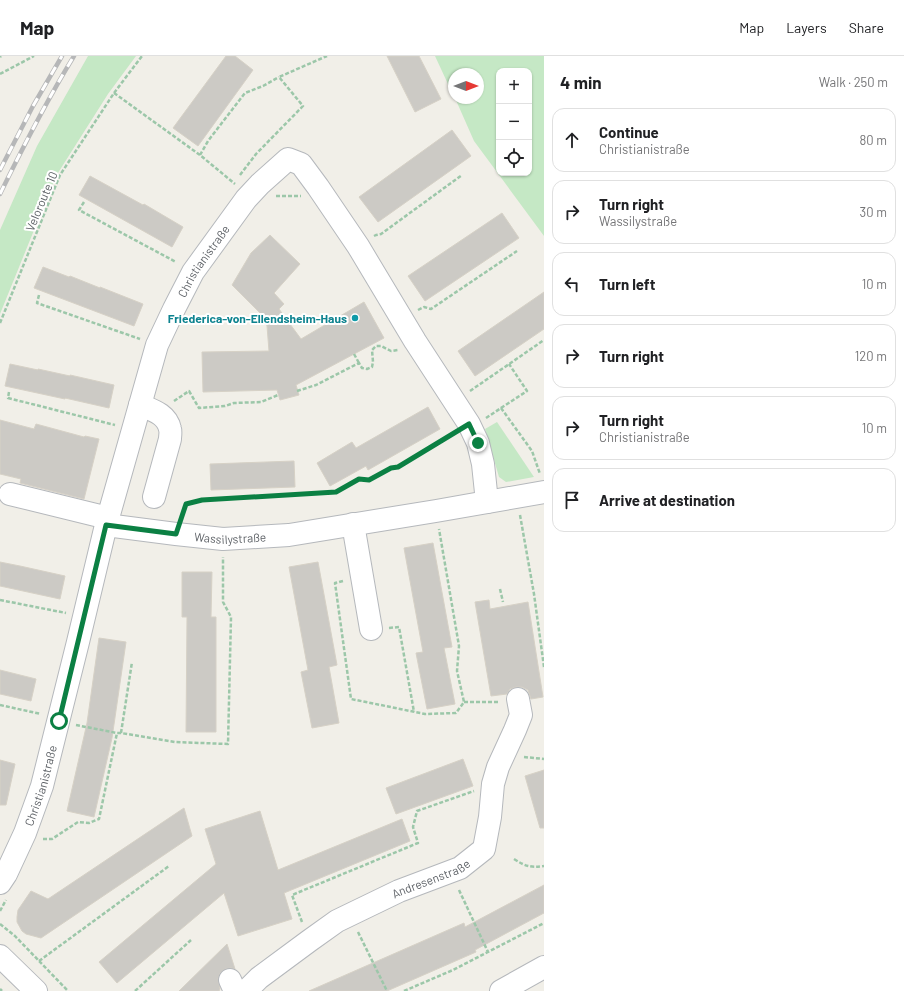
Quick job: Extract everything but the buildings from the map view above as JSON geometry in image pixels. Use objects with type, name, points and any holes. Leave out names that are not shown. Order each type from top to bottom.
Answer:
[{"type":"street","name":"Christianistraße","points":[[3,891],[6,874],[25,833],[42,786],[107,522],[133,430],[149,408],[157,345],[193,272],[242,189],[260,184],[288,159],[301,164],[358,246],[415,342],[470,426],[478,443],[483,464],[487,502]]},
{"type":"street","points":[[149,408],[166,420],[170,429],[170,439],[154,497]]},
{"type":"street","name":"Wassilystraße","points":[[10,494],[107,522],[176,534],[223,538],[289,535],[436,511],[487,502],[543,484]]},
{"type":"street","points":[[353,524],[371,629]]},
{"type":"street","name":"Andresenstraße","points":[[237,987],[259,978],[338,921],[399,891],[460,868],[484,849],[490,817],[493,784],[498,767],[521,715],[511,700]]},
{"type":"street","points":[[0,956],[36,991]]},
{"type":"street","points":[[501,991],[544,967]]},
{"type":"path","points":[[0,74],[34,56]]},
{"type":"path","name":"Veloroute 10","points":[[0,323],[60,175],[114,93],[142,56]]},
{"type":"path","points":[[200,155],[208,141],[245,93],[327,56]]},
{"type":"path","points":[[242,189],[256,154],[303,106],[279,77]]},
{"type":"path","points":[[114,93],[200,155],[242,189],[308,196],[318,187]]},
{"type":"path","points":[[358,246],[376,235],[381,234],[462,175]]},
{"type":"path","points":[[84,202],[79,210],[193,272]]},
{"type":"path","points":[[402,320],[424,307],[431,309],[517,251]]},
{"type":"path","points":[[39,295],[37,303],[157,345]]},
{"type":"path","points":[[455,401],[544,340]]},
{"type":"path","points":[[354,354],[362,368],[367,369],[372,368],[374,362],[372,350],[376,346],[381,346],[391,351],[400,349],[415,342]]},
{"type":"path","points":[[298,391],[316,385],[359,363]]},
{"type":"path","points":[[176,534],[186,504],[202,500],[336,492],[359,479],[369,480],[391,468],[398,467],[501,408],[527,391],[509,364]]},
{"type":"path","points":[[149,408],[188,391],[199,408],[225,406],[234,403],[261,402],[278,395]]},
{"type":"path","points":[[9,392],[8,398],[133,430]]},
{"type":"path","points":[[501,408],[532,451],[543,484]]},
{"type":"path","points":[[362,578],[335,583],[350,699],[425,714],[456,713],[464,702],[458,671],[459,646],[436,511]]},
{"type":"path","points":[[519,514],[534,594],[544,667]]},
{"type":"path","points":[[93,728],[175,742],[228,744],[231,617],[223,602],[223,538]]},
{"type":"path","points":[[500,589],[503,602]]},
{"type":"path","points":[[0,600],[85,616]]},
{"type":"path","points":[[371,629],[399,627],[414,712]]},
{"type":"path","points":[[121,733],[132,662]]},
{"type":"path","points":[[464,702],[511,700]]},
{"type":"path","points":[[0,705],[59,718]]},
{"type":"path","points":[[42,839],[52,839],[78,822],[89,823],[99,819],[117,733]]},
{"type":"path","points":[[309,941],[292,895],[418,843],[413,827],[417,811],[493,784]]},
{"type":"path","points":[[514,859],[525,866],[544,866]]},
{"type":"path","points":[[39,961],[169,866]]},
{"type":"path","points":[[450,872],[488,952]]},
{"type":"path","points":[[0,911],[3,891]]},
{"type":"path","points":[[349,915],[387,991]]},
{"type":"path","points":[[404,991],[453,970],[544,922]]},
{"type":"path","points":[[0,924],[16,936],[68,991]]},
{"type":"path","points":[[135,991],[190,940]]},
{"type":"green space","points":[[88,56],[136,56],[108,94],[56,176],[0,314],[0,230],[37,146]]},
{"type":"green space","points":[[435,56],[544,56],[544,236],[500,176],[532,176],[532,68],[496,68],[496,171],[474,141],[458,104],[484,104],[484,68],[448,68],[448,84]]},
{"type":"green space","points":[[497,422],[534,477],[506,482],[499,477],[485,429]]},
{"type":"railway","points":[[0,170],[33,106],[62,56]]},
{"type":"railway","points":[[0,194],[17,159],[74,56]]},
{"type":"place","name":"Friederica-von-Ellendsheim-Haus","points":[[355,318]]},
{"type":"route","points":[[59,721],[106,525],[176,534],[186,504],[202,500],[336,492],[359,479],[369,480],[391,468],[398,467],[469,424],[478,443]]}]
